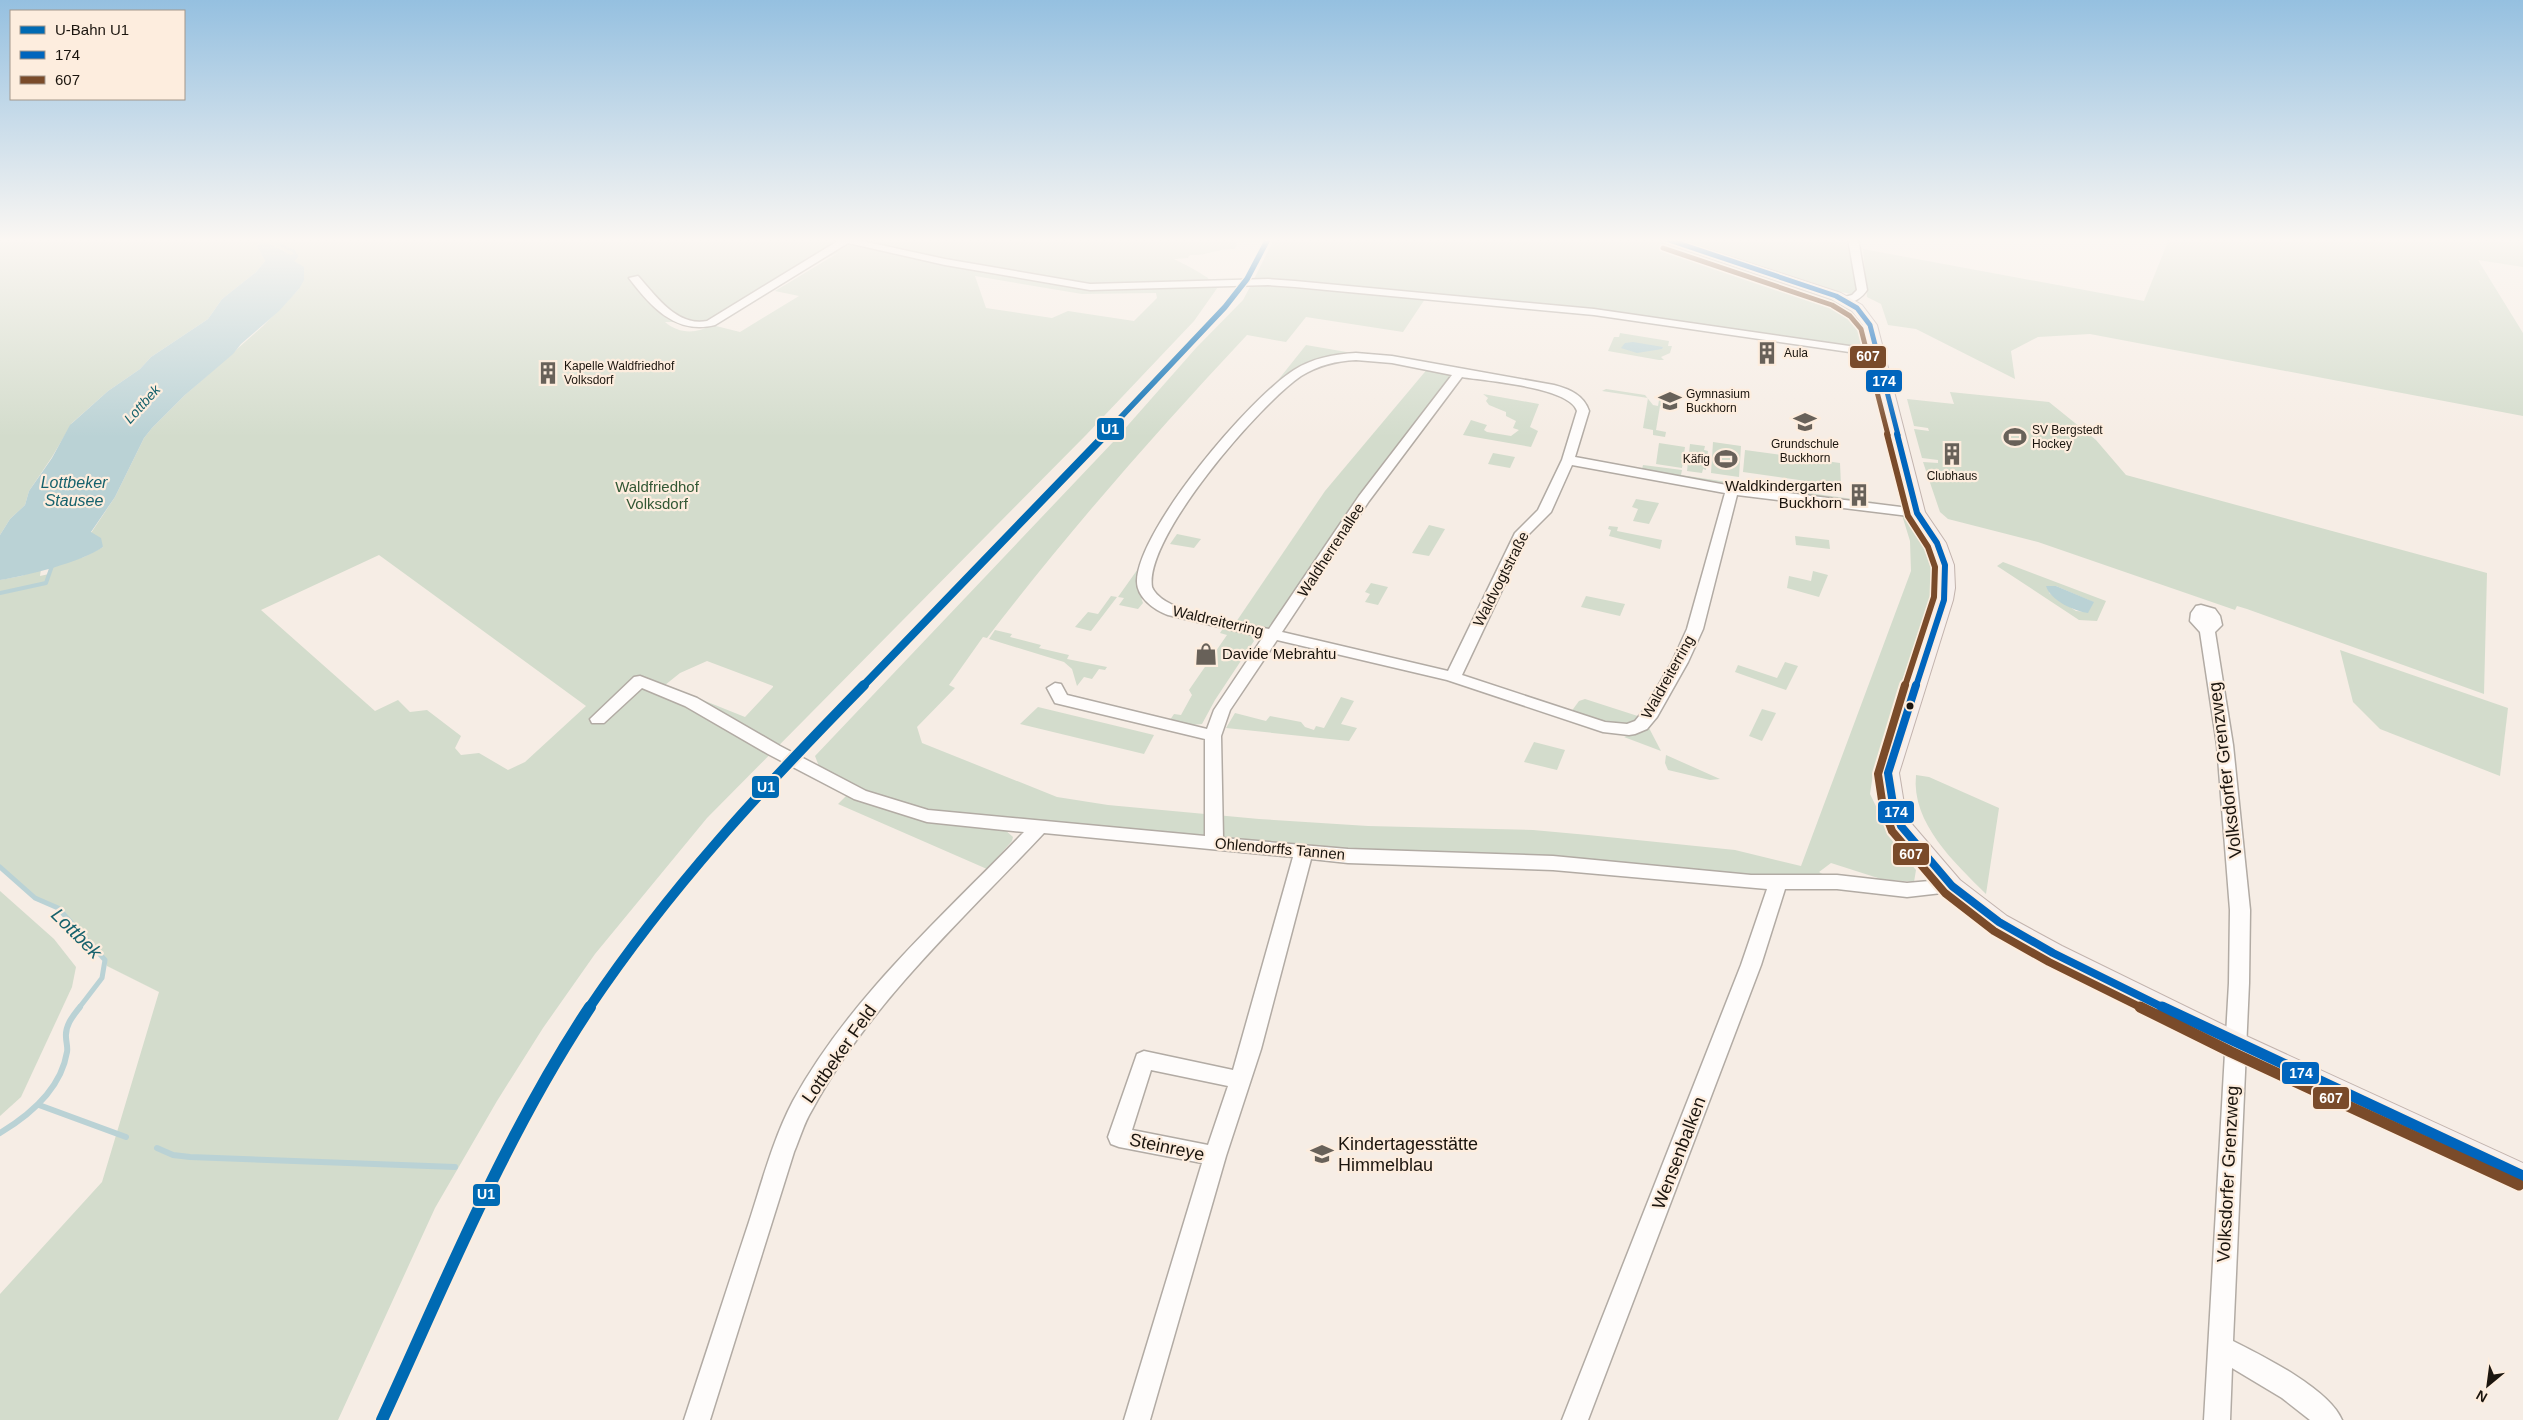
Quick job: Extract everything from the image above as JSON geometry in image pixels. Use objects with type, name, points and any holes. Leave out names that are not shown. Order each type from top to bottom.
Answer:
[{"type":"main road","points":[[1852,305],[1868,321],[1917,513],[1933,532],[1947,570],[1948,586],[1888,773],[1894,804],[1901,826],[1952,886],[1993,918],[2036,943],[2235,1043],[2523,1176]]},
{"type":"street","points":[[663,305],[682,323],[693,326],[707,325],[739,305]]},
{"type":"street","points":[[1523,305],[1575,310],[1877,353]]},
{"type":"street","name":"Waldreiterring","points":[[1568,460],[1583,408],[1576,399],[1554,389],[1362,356],[1322,361],[1300,372],[1282,385],[1249,416],[1162,529],[1144,573],[1146,590],[1154,601],[1173,612],[1275,634],[1453,677],[1603,727],[1622,730],[1641,725],[1651,713],[1680,662],[1695,629],[1732,490]]},
{"type":"street","name":"Waldherrenallee","points":[[1214,844],[1213,736],[1222,710],[1268,641],[1275,634],[1364,499],[1460,372]]},
{"type":"street","points":[[1568,460],[1732,490],[1917,513]]},
{"type":"street","name":"Waldvogtstraße","points":[[1453,677],[1522,532],[1544,512],[1568,460]]},
{"type":"street","name":"Volksdorfer Grenzweg","points":[[2208,630],[2225,745],[2240,910],[2239,983],[2217,1420]]},
{"type":"street","points":[[598,719],[640,681]]},
{"type":"street","name":"Ohlendorffs Tannen","points":[[640,681],[691,702],[816,774],[860,795],[927,816],[1348,856],[1561,864],[1778,883],[1837,882],[1907,890],[1952,886]]},
{"type":"street","points":[[1055,688],[1060,699],[1213,736]]},
{"type":"street","name":"Lottbeker Feld","points":[[697,1420],[780,1160],[801,1108],[827,1064],[869,1008],[1040,826]]},
{"type":"street","name":"Steinreye","points":[[1137,1420],[1215,1156],[1240,1080],[1304,852]]},
{"type":"street","name":"Wensenbalken","points":[[1575,1420],[1744,983],[1778,883]]},
{"type":"street","name":"Steinreye","points":[[1215,1156],[1118,1136],[1144,1060],[1240,1080]]},
{"type":"street","points":[[2220,1348],[2271,1375],[2315,1406],[2329,1420]]},
{"type":"green space","points":[[0,305],[218,305],[208,319],[151,357],[140,369],[108,391],[72,423],[29,491],[25,505],[10,519],[0,535]]},
{"type":"green space","name":"Waldfriedhof Volksdorf","points":[[283,305],[737,305],[711,322],[665,322],[682,331],[700,330],[712,325],[740,332],[784,305],[985,305],[986,308],[1052,318],[1068,311],[1134,321],[1150,305],[1205,305],[1194,321],[1086,435],[707,818],[595,954],[543,1028],[497,1101],[435,1208],[338,1420],[0,1420],[0,1294],[102,1182],[159,992],[107,966],[105,960],[58,908],[35,898],[0,867],[0,580],[21,576],[41,569],[40,576],[49,574],[48,579],[53,566],[84,557],[103,547],[91,533],[115,497],[144,438],[185,395],[263,326]],"holes":[[[379,555],[586,706],[525,762],[508,770],[479,753],[461,755],[455,748],[461,736],[427,710],[410,712],[398,700],[375,711],[261,610]],[[707,661],[773,686],[773,687],[745,717],[665,685],[680,673]]]},
{"type":"green space","points":[[1238,305],[1421,305],[1403,332],[1306,317],[1286,342],[1247,335],[1113,483],[987,638],[983,637],[949,685],[955,688],[917,727],[922,743],[1057,797],[1108,805],[1259,819],[1368,826],[1533,830],[1735,850],[1801,866],[1911,571],[1910,541],[1902,515],[1918,519],[1926,533],[1937,568],[1935,597],[1882,742],[1873,774],[1870,794],[1895,845],[1916,870],[1914,882],[1881,879],[1831,863],[1819,872],[1837,882],[1348,856],[891,806],[820,769],[815,756],[1114,441],[1196,348]]},
{"type":"green space","points":[[1524,305],[1844,305],[1861,324],[1864,347],[1856,348],[1688,323]]},
{"type":"green space","points":[[1881,305],[2506,305],[2523,333],[2523,416],[2090,334],[2038,337],[2011,351],[2015,379],[1916,329],[1888,325]]},
{"type":"green space","points":[[1620,333],[1669,341],[1668,346],[1672,346],[1670,353],[1661,357],[1664,360],[1659,360],[1608,351],[1614,337],[1619,337]]},
{"type":"green space","points":[[1306,345],[1358,354],[1331,359],[1282,385],[1275,384]]},
{"type":"green space","points":[[1429,367],[1455,371],[1274,628],[1263,632],[1234,625],[1325,491]]},
{"type":"green space","points":[[1606,389],[1645,395],[1647,398],[1602,391]]},
{"type":"green space","points":[[1950,392],[2049,402],[2096,440],[2126,475],[2487,573],[2484,694],[2247,609],[2237,606],[2235,610],[2038,542],[1948,519],[1940,512],[1923,462],[1938,463],[1938,460],[1922,458],[1914,429],[1929,431],[1928,428],[1914,426],[1907,399],[1954,404]]},
{"type":"green space","points":[[1483,394],[1539,404],[1530,427],[1538,431],[1531,447],[1463,435],[1471,420],[1487,425],[1484,430],[1487,432],[1511,436],[1519,430],[1513,428],[1516,421],[1506,416],[1506,412],[1489,405],[1486,401],[1488,398]]},
{"type":"green space","points":[[1648,399],[1653,405],[1658,406],[1659,400],[1672,402],[1671,407],[1660,406],[1656,430],[1666,432],[1665,437],[1653,435],[1653,430],[1643,428]]},
{"type":"green space","name":"Käfig","points":[[1713,442],[1741,446],[1739,477],[1711,473]]},
{"type":"green space","points":[[1659,443],[1685,447],[1682,468],[1656,464]]},
{"type":"green space","points":[[1690,444],[1705,446],[1704,450],[1708,451],[1706,470],[1703,469],[1702,473],[1687,471]]},
{"type":"green space","points":[[1745,450],[1840,463],[1841,486],[1743,472]]},
{"type":"green space","points":[[1493,453],[1515,457],[1510,468],[1488,464]]},
{"type":"green space","points":[[1643,465],[1682,470],[1681,475],[1734,483],[1736,486],[1647,471],[1642,469]]},
{"type":"green space","points":[[1740,484],[1884,503],[1741,487]]},
{"type":"green space","points":[[1636,499],[1659,503],[1649,524],[1633,521],[1638,509],[1632,507]]},
{"type":"green space","points":[[1429,525],[1445,529],[1429,556],[1412,553]]},
{"type":"green space","points":[[1609,526],[1618,527],[1617,531],[1662,540],[1660,549],[1609,536],[1611,530],[1608,529]]},
{"type":"green space","points":[[1177,534],[1201,539],[1194,548],[1170,544]]},
{"type":"green space","points":[[1795,536],[1829,540],[1830,549],[1796,545]]},
{"type":"green space","points":[[2003,562],[2106,601],[2097,621],[2079,620],[1997,566]],"holes":[[[2056,586],[2093,602],[2088,612],[2076,611],[2049,593]]]},
{"type":"green space","points":[[1140,566],[1138,589],[1143,603],[1138,609],[1119,605],[1124,598],[1118,597]]},
{"type":"green space","points":[[1813,571],[1828,575],[1819,597],[1787,588],[1789,576],[1811,581]]},
{"type":"green space","points":[[1371,583],[1388,587],[1378,605],[1365,602],[1370,594],[1365,592]]},
{"type":"green space","points":[[1111,596],[1117,597],[1091,631],[1075,627],[1088,612],[1098,614]]},
{"type":"green space","points":[[1586,596],[1625,604],[1620,616],[1581,607]]},
{"type":"green space","points":[[1224,627],[1250,634],[1254,641],[1215,700],[1202,724],[1191,725],[1170,720],[1174,714],[1181,715],[1192,695],[1189,690],[1227,635],[1220,633]]},
{"type":"green space","points":[[995,630],[1012,634],[1010,637],[1041,645],[1039,648],[1069,655],[1067,659],[1107,667],[1105,670],[1099,669],[1092,679],[1084,677],[1077,686],[1072,669],[1064,662],[989,639]]},
{"type":"green space","points":[[2340,650],[2508,708],[2500,776],[2380,729],[2353,702]]},
{"type":"green space","points":[[1785,662],[1798,666],[1786,690],[1735,672],[1738,665],[1777,678]]},
{"type":"green space","points":[[1341,697],[1354,701],[1341,724],[1357,728],[1349,741],[1226,728],[1235,713],[1266,721],[1270,716],[1301,722],[1305,727],[1314,730],[1316,726],[1324,728]]},
{"type":"green space","points":[[1585,699],[1647,719],[1635,727],[1568,716],[1579,701]]},
{"type":"green space","points":[[1038,707],[1154,735],[1144,754],[1020,724]]},
{"type":"green space","points":[[1762,709],[1776,713],[1762,741],[1749,736]]},
{"type":"green space","points":[[1649,728],[1661,751],[1624,737]]},
{"type":"green space","points":[[1534,742],[1565,750],[1557,770],[1524,762]]},
{"type":"green space","points":[[1666,755],[1720,779],[1710,780],[1668,770],[1665,763]]},
{"type":"green space","points":[[1916,775],[1929,777],[1999,808],[1986,894],[1949,855],[1928,826],[1920,809],[1916,793]]},
{"type":"green space","points":[[847,795],[893,812],[1004,829],[1013,837],[1012,841],[987,869],[838,804]]},
{"type":"green space","points":[[0,891],[54,939],[76,967],[72,987],[21,1097],[0,1116]]},
{"type":"water","name":"Lottbeker Stausee","points":[[218,305],[284,305],[241,344],[233,354],[185,395],[144,438],[115,497],[91,532],[101,538],[103,547],[94,553],[68,563],[0,580],[0,535],[10,519],[25,505],[29,491],[52,458],[70,425],[108,391],[140,369],[151,357],[208,319]]},
{"type":"water","points":[[1633,342],[1663,347],[1662,349],[1637,353],[1621,348],[1625,343]]},
{"type":"water","points":[[2046,586],[2056,586],[2094,602],[2088,613],[2076,610],[2058,601]]},
{"type":"waterway","name":"Lottbek","points":[[0,593],[46,583],[53,563]]},
{"type":"waterway","name":"Lottbek","points":[[0,867],[35,898],[58,908],[105,960],[102,978],[79,1008]]},
{"type":"waterway","name":"Lottbek","points":[[0,1133],[33,1109],[58,1078],[64,1065],[67,1050],[66,1033],[68,1025],[80,1007]]},
{"type":"waterway","points":[[39,1105],[126,1137]]},
{"type":"waterway","points":[[157,1148],[173,1155],[190,1157],[455,1167]]},
{"type":"metro line","name":"U1","points":[[382,1420],[463,1244],[520,1128],[584,1016],[650,921],[714,843],[782,769],[1015,529],[1226,305]]},
{"type":"transit line","name":"607","points":[[1832,305],[1850,316],[1861,329],[1908,516],[1928,547],[1935,567],[1934,597],[1886,743],[1878,774],[1883,807],[1892,831],[1945,893],[1994,931],[2049,962],[2231,1052],[2519,1185]]},
{"type":"transit line","name":"174","points":[[1852,305],[1857,308],[1870,325],[1917,513],[1937,543],[1945,565],[1946,588],[1944,600],[1888,773],[1893,804],[1901,826],[1952,886],[1999,922],[2053,953],[2235,1043],[2523,1176]]},
{"type":"place","name":"Aula","points":[[1767,353]]},
{"type":"place","name":"Kapelle Waldfriedhof Volksdorf","points":[[548,373]]},
{"type":"place","name":"Gymnasium Buckhorn","points":[[1670,401]]},
{"type":"place","name":"Grundschule Buckhorn","points":[[1805,422]]},
{"type":"place","name":"SV Bergstedt Hockey","points":[[2015,437]]},
{"type":"place","name":"Clubhaus","points":[[1952,454]]},
{"type":"place","name":"Käfig","points":[[1726,459]]},
{"type":"place","name":"Waldkindergarten Buckhorn","points":[[1859,495]]},
{"type":"place","name":"Davide Mebrahtu","points":[[1206,654]]},
{"type":"place","name":"Kindertagesstätte Himmelblau","points":[[1322,1154]]}]
